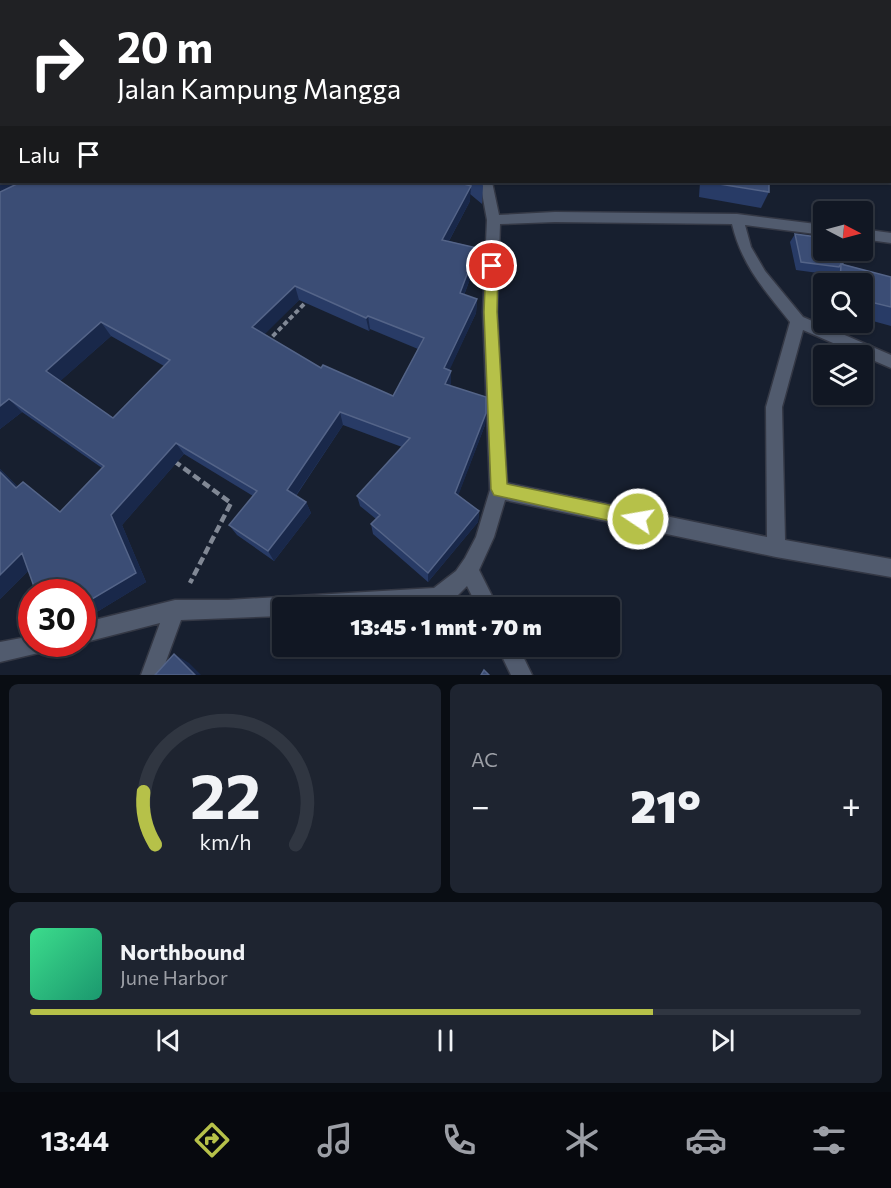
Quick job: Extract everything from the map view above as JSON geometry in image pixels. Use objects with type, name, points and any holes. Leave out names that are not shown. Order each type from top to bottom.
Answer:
[{"type":"street","points":[[96,630],[175,610],[228,610],[437,597],[450,590],[470,571],[486,536],[499,489],[490,312],[494,220],[486,183]]},
{"type":"street","points":[[494,220],[555,217],[737,219],[813,229]]},
{"type":"street","points":[[737,219],[744,247],[760,275],[798,321],[891,362]]},
{"type":"street","points":[[873,236],[891,238]]},
{"type":"street","points":[[776,548],[774,406],[798,321]]},
{"type":"street","points":[[499,489],[776,548],[891,568]]},
{"type":"street","points":[[470,571],[483,597]]},
{"type":"street","points":[[151,675],[175,610]]},
{"type":"street","points":[[0,652],[18,648]]},
{"type":"street","points":[[513,657],[522,675]]},
{"type":"path","points":[[259,350],[308,299]]},
{"type":"path","points":[[169,458],[231,503],[175,610]]},
{"type":"building","points":[[19,183],[460,183],[471,186],[442,240],[477,248],[460,293],[477,299],[444,368],[451,371],[445,384],[486,397],[486,413],[455,493],[479,511],[428,573],[371,524],[380,515],[357,496],[410,438],[340,412],[287,490],[306,502],[268,551],[229,525],[257,491],[176,443],[111,515],[136,573],[96,597],[96,579],[31,579],[22,553],[0,575],[0,472],[16,488],[23,482],[60,512],[104,466],[9,399],[0,406],[0,192]],"holes":[[[295,286],[366,318],[368,316],[424,338],[393,396],[323,365],[321,368],[252,327]],[[101,322],[170,360],[113,418],[46,371]]]},
{"type":"building","points":[[713,183],[769,183],[769,192]]},
{"type":"building","points":[[795,234],[813,236],[813,261],[842,261],[843,264],[839,267],[801,262]]},
{"type":"building","points":[[841,264],[891,277],[891,307],[873,303],[873,273],[841,273]]},
{"type":"building","points":[[174,654],[195,675],[155,675]]},
{"type":"route","points":[[492,266],[490,312],[499,489],[546,501],[638,519]]}]
